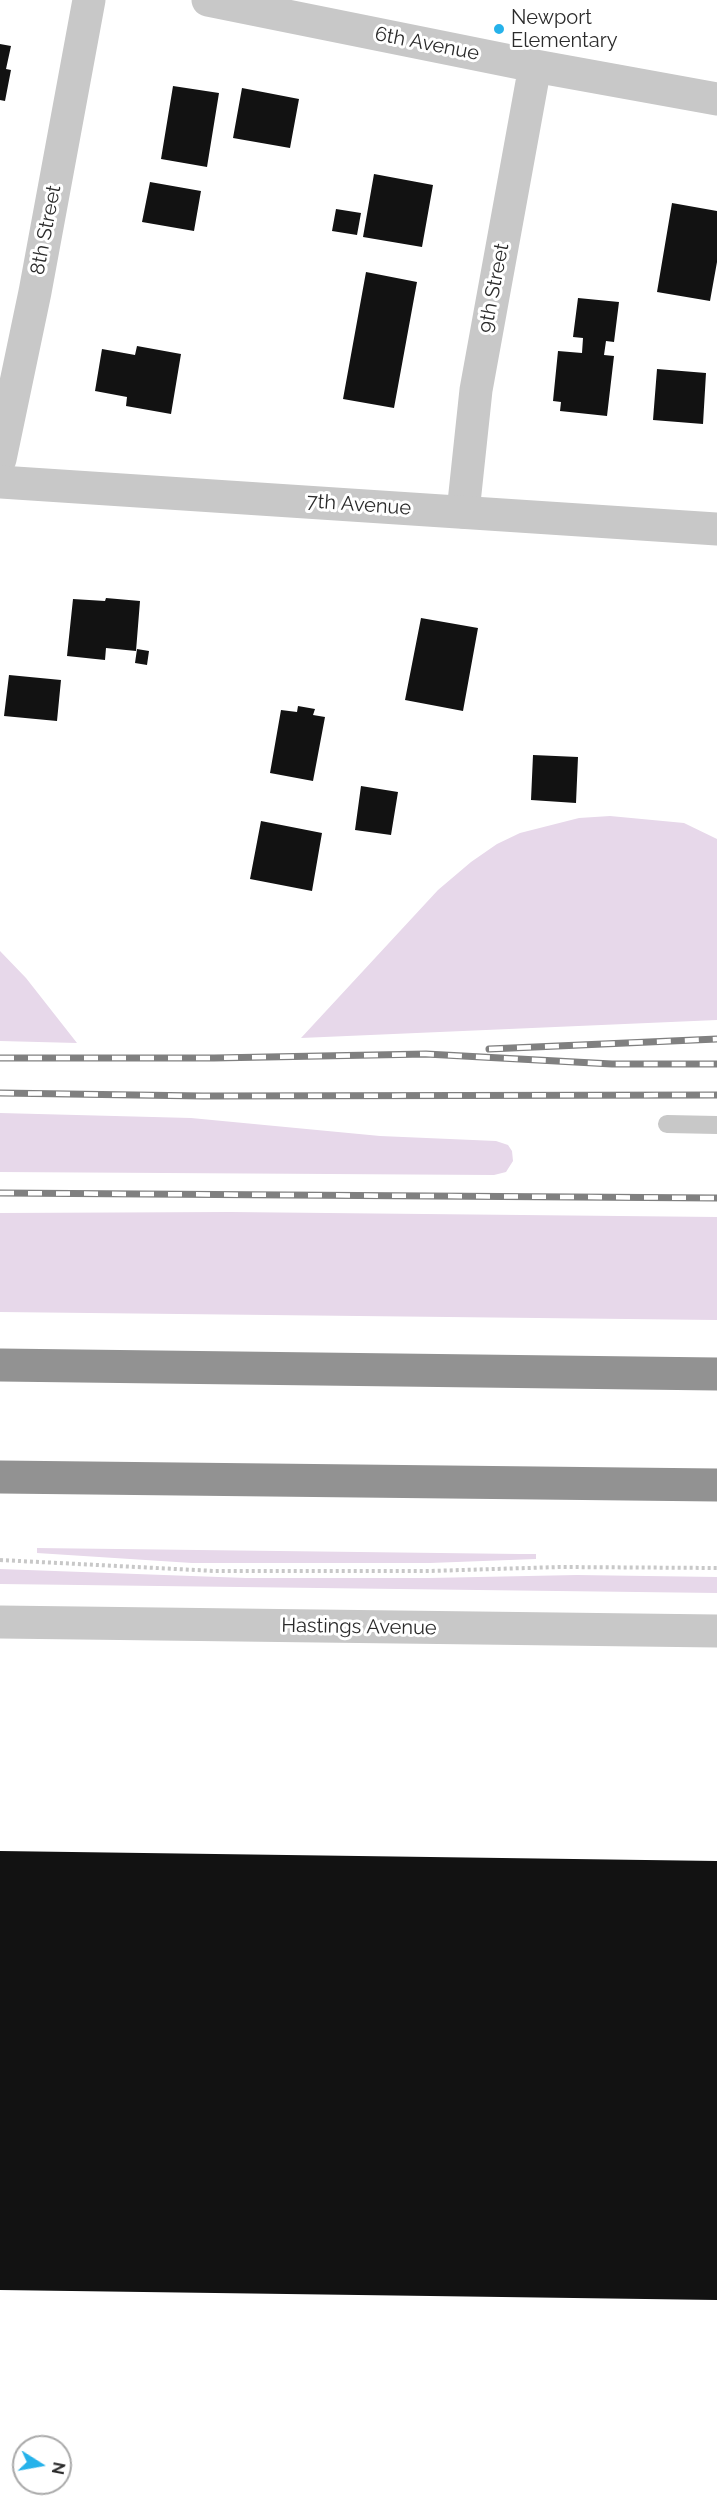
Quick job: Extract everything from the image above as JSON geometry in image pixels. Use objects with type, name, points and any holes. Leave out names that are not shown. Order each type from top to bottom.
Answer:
[{"type":"highway","points":[[0,1365],[717,1374]]},
{"type":"highway","points":[[0,1477],[717,1485]]},
{"type":"street","name":"8th Street","points":[[0,459],[35,292],[89,0]]},
{"type":"street","name":"6th Avenue","points":[[207,0],[536,66],[717,99]]},
{"type":"street","name":"9th Street","points":[[463,512],[468,446],[478,374],[536,66]]},
{"type":"street","name":"7th Avenue","points":[[0,482],[717,529]]},
{"type":"street","name":"Hastings Avenue","points":[[0,1622],[717,1631]]},
{"type":"lane","points":[[667,1124],[717,1125]]},
{"type":"path","points":[[0,1560],[214,1571],[430,1571],[550,1567],[717,1568]]},
{"type":"shaded area","points":[[610,816],[684,823],[717,839],[717,1020],[301,1038],[438,890],[471,862],[497,844],[520,833],[579,818]]},
{"type":"shaded area","points":[[0,951],[26,978],[77,1043],[0,1041]]},
{"type":"shaded area","points":[[0,1113],[191,1118],[380,1136],[496,1141],[508,1145],[512,1151],[513,1161],[506,1172],[494,1175],[0,1172]]},
{"type":"shaded area","points":[[230,1212],[717,1217],[717,1320],[0,1312],[0,1213]]},
{"type":"shaded area","points":[[37,1548],[536,1554],[536,1559],[430,1563],[192,1563],[37,1553]]},
{"type":"shaded area","points":[[0,1569],[246,1578],[577,1575],[717,1577],[717,1593],[0,1584]]},
{"type":"building","points":[[0,44],[11,46],[6,69],[11,70],[5,101],[0,100]]},
{"type":"building","points":[[173,86],[219,93],[207,167],[161,159]]},
{"type":"building","points":[[242,88],[299,99],[290,148],[233,138]]},
{"type":"building","points":[[374,174],[433,185],[422,247],[363,237]]},
{"type":"building","points":[[150,182],[201,191],[194,231],[142,222]]},
{"type":"building","points":[[672,203],[717,211],[717,262],[710,301],[657,292]]},
{"type":"building","points":[[336,209],[361,213],[357,235],[332,231]]},
{"type":"building","points":[[366,272],[417,282],[394,408],[343,399]]},
{"type":"building","points":[[578,298],[619,302],[614,342],[606,341],[604,355],[614,356],[607,416],[560,411],[561,402],[553,401],[558,351],[582,353],[583,338],[573,337]]},
{"type":"building","points":[[137,346],[181,354],[171,414],[126,406],[127,397],[95,391],[102,349],[135,355]]},
{"type":"building","points":[[657,369],[706,373],[703,424],[653,420]]},
{"type":"building","points":[[106,598],[140,601],[136,651],[106,648],[105,660],[67,656],[73,599],[105,601]]},
{"type":"building","points":[[421,618],[478,628],[463,711],[405,700]]},
{"type":"building","points":[[137,649],[149,651],[147,665],[135,663]]},
{"type":"building","points":[[9,675],[61,680],[57,721],[4,716]]},
{"type":"building","points":[[298,706],[315,709],[313,715],[325,717],[313,781],[270,773],[281,710],[297,712]]},
{"type":"building","points":[[533,755],[578,757],[576,803],[531,800]]},
{"type":"building","points":[[361,786],[398,792],[391,835],[355,830]]},
{"type":"building","points":[[261,821],[322,833],[312,891],[250,879]]},
{"type":"building","points":[[0,1851],[717,1861],[717,2300],[0,2290]]},
{"type":"railway","points":[[489,1049],[717,1039]]},
{"type":"railway","points":[[0,1058],[214,1058],[426,1054],[612,1064],[717,1064]]},
{"type":"railway","points":[[0,1093],[203,1096],[717,1095]]},
{"type":"railway","points":[[0,1193],[717,1198]]},
{"type":"place","name":"Newport Elementary","points":[[499,29]]}]
